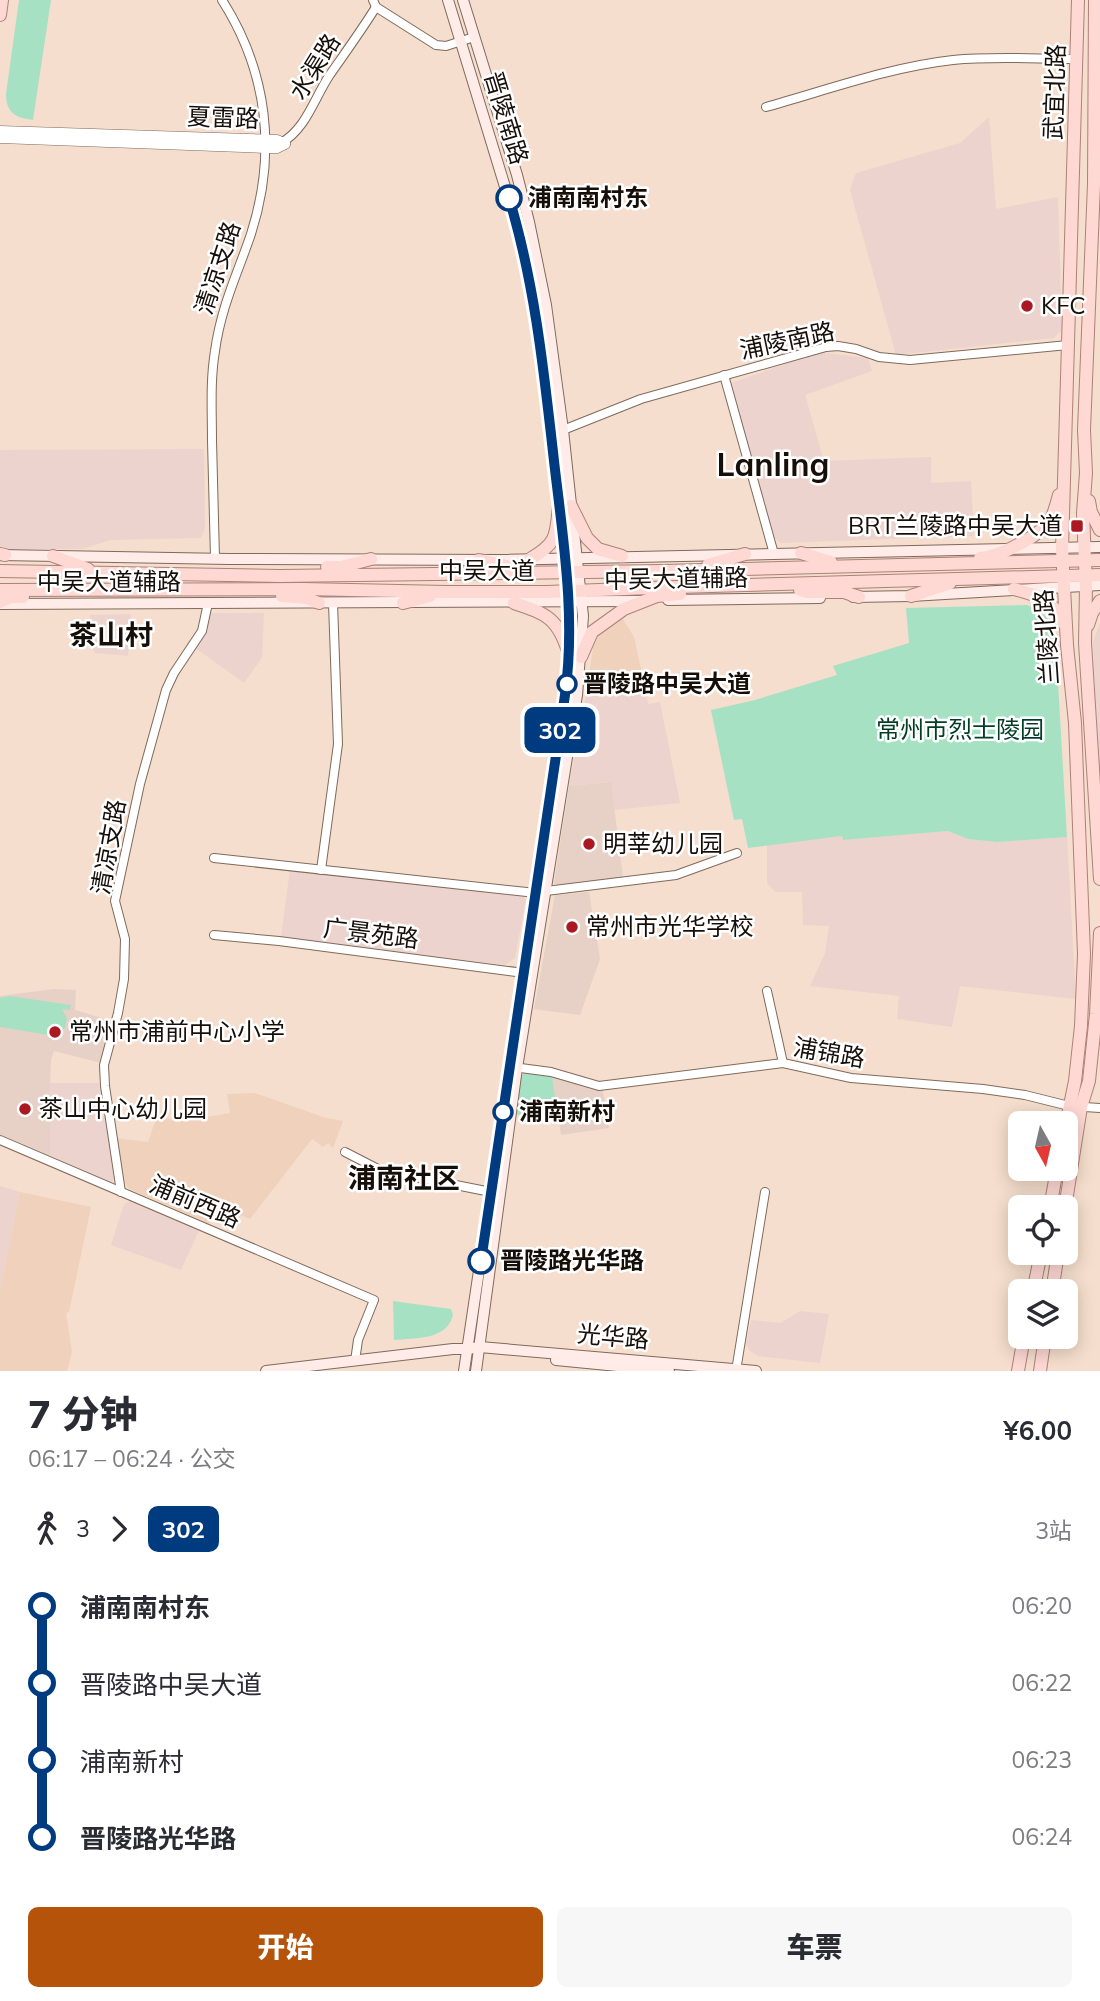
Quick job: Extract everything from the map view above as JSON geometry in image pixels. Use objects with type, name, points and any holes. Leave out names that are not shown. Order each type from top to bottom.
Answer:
[{"type":"main road","points":[[0,15],[2,0]]},
{"type":"main road","name":"晋陵南路","points":[[448,0],[520,236],[535,307],[565,505],[578,558],[573,572],[575,655],[565,695],[541,892],[464,1371]]},
{"type":"main road","name":"晋陵南路","points":[[463,0],[529,222],[546,305],[563,430],[565,558],[573,572]]},
{"type":"main road","name":"武宜北路","points":[[1073,186],[1078,0]]},
{"type":"main road","name":"武宜北路","points":[[1095,0],[1097,184]]},
{"type":"main road","name":"兰陵北路","points":[[1097,184],[1084,430],[1086,472],[1083,513],[1085,643],[1100,879]]},
{"type":"main road","name":"兰陵北路","points":[[1066,1195],[1075,1107],[1074,1081],[1081,1026],[1084,954],[1075,723],[1062,555],[1073,186]]},
{"type":"main road","points":[[1086,472],[1091,512],[1100,530]]},
{"type":"main road","points":[[941,564],[960,559],[988,557],[1034,535],[1052,517],[1064,482]]},
{"type":"main road","points":[[565,505],[587,538],[598,549],[622,556]]},
{"type":"main road","points":[[530,559],[547,549],[556,533],[565,505]]},
{"type":"main road","points":[[1085,554],[1100,547]]},
{"type":"main road","name":"中吴大道辅路","points":[[2,554],[530,559],[1005,550],[1062,555]]},
{"type":"main road","points":[[663,570],[674,566],[710,565],[745,554]]},
{"type":"main road","points":[[802,554],[829,562],[857,562],[873,566]]},
{"type":"main road","name":"中吴大道","points":[[0,571],[280,576],[1023,563],[1062,555],[1085,554],[1100,560]]},
{"type":"main road","points":[[53,556],[98,573]]},
{"type":"main road","points":[[280,576],[302,569],[341,567],[371,559]]},
{"type":"main road","points":[[479,559],[538,572]]},
{"type":"main road","points":[[1023,563],[1032,568],[1033,573],[1024,578]]},
{"type":"main road","points":[[611,589],[605,586],[605,582],[705,578],[754,568]]},
{"type":"main road","points":[[404,597],[443,584],[520,585],[530,582],[530,578],[517,572]]},
{"type":"main road","points":[[0,578],[47,580],[121,573]]},
{"type":"main road","points":[[52,590],[102,584],[162,584],[170,581],[170,577],[160,573]]},
{"type":"main road","points":[[211,589],[204,586],[205,582],[275,582],[310,575]]},
{"type":"main road","name":"中吴大道","points":[[0,590],[247,589],[404,597],[446,592],[575,596],[611,589],[704,586],[1024,578],[1064,582],[1086,581],[1100,575]]},
{"type":"main road","points":[[911,596],[964,579]]},
{"type":"main road","points":[[1086,581],[1100,585]]},
{"type":"main road","name":"中吴大道辅路","points":[[0,603],[333,603],[404,597],[514,603],[575,596],[641,601],[911,596],[1014,589],[1064,582]]},
{"type":"main road","points":[[779,584],[807,592],[844,592],[859,597]]},
{"type":"main road","points":[[514,603],[543,613],[564,636],[575,655],[592,632],[624,609],[657,596],[685,594],[704,586]]},
{"type":"main road","points":[[247,589],[289,598],[306,598],[319,603]]},
{"type":"main road","points":[[1014,589],[1051,602],[1059,613],[1067,645]]},
{"type":"main road","points":[[0,603],[11,597],[49,597],[87,590]]},
{"type":"main road","points":[[1085,643],[1092,612],[1100,601]]},
{"type":"main road","name":"晋陵南路","points":[[476,1371],[524,973],[541,892]]},
{"type":"main road","name":"兰陵北路","points":[[1073,1111],[1089,1081],[1100,933]]},
{"type":"main road","name":"光华路","points":[[266,1371],[467,1349],[755,1371]]},
{"type":"main road","points":[[1018,1371],[1022,1349]]},
{"type":"main road","points":[[1040,1371],[1043,1349]]},
{"type":"main road","name":"光华路","points":[[480,1350],[669,1371]]},
{"type":"street","name":"清凉支路","points":[[215,558],[212,405],[214,353],[226,298],[260,200],[266,144],[263,109],[247,48],[222,0]]},
{"type":"street","points":[[374,4],[436,45],[446,46],[474,37]]},
{"type":"street","name":"水渠路","points":[[281,143],[289,138],[304,120],[374,4]]},
{"type":"street","points":[[766,107],[886,73],[943,62],[989,58],[1077,59]]},
{"type":"street","name":"夏雷路","points":[[0,131],[266,144],[277,148],[285,144],[281,143]]},
{"type":"street","name":"夏雷路","points":[[0,138],[266,144]]},
{"type":"street","name":"浦陵南路","points":[[563,430],[641,399],[826,347],[838,346],[879,357],[910,360],[1068,345]]},
{"type":"street","points":[[724,375],[774,554]]},
{"type":"street","name":"清凉支路","points":[[121,1192],[104,1086],[104,1065],[124,979],[125,939],[115,901],[140,783],[166,690],[202,631],[208,603]]},
{"type":"street","points":[[321,870],[338,744],[333,603]]},
{"type":"street","points":[[214,858],[541,892],[676,875],[737,853]]},
{"type":"street","name":"广景苑路","points":[[214,935],[524,973]]},
{"type":"street","points":[[767,991],[783,1063]]},
{"type":"street","name":"浦锦路","points":[[514,1068],[551,1072],[599,1086],[783,1063],[851,1078],[983,1089],[1075,1107],[1100,1108]]},
{"type":"street","name":"浦前西路","points":[[0,1140],[374,1300],[358,1340],[355,1361]]},
{"type":"street","points":[[345,1152],[380,1170],[491,1192]]},
{"type":"street","points":[[737,1370],[765,1192]]},
{"type":"shaded area","points":[[989,117],[996,209],[1058,197],[1062,330],[1054,338],[896,355],[850,190],[856,173],[960,143]]},
{"type":"shaded area","points":[[818,352],[868,358],[872,371],[805,395],[824,461],[931,457],[931,483],[971,481],[974,536],[780,543],[775,539],[729,384]]},
{"type":"shaded area","points":[[204,449],[205,528],[201,538],[110,540],[82,549],[0,549],[0,450]]},
{"type":"shaded area","points":[[210,613],[264,613],[262,658],[244,683],[194,647]]},
{"type":"shaded area","points":[[131,614],[128,656],[95,653],[87,637],[90,615]]},
{"type":"shaded area","points":[[621,616],[634,637],[643,678],[587,690],[596,626]]},
{"type":"shaded area","points":[[1100,622],[1100,822],[1093,642]]},
{"type":"shaded area","points":[[643,678],[648,704],[660,702],[680,803],[614,810],[610,782],[569,786],[587,690]]},
{"type":"shaded area","name":"明莘幼儿园","points":[[611,782],[623,878],[558,886],[554,883],[569,786]]},
{"type":"shaded area","points":[[948,831],[968,839],[997,842],[1067,837],[1076,999],[960,986],[952,1027],[897,1019],[899,996],[810,986],[825,953],[829,926],[803,925],[802,892],[775,892],[767,883],[767,845],[842,836],[843,840]]},
{"type":"shaded area","points":[[290,869],[522,894],[526,900],[515,958],[505,965],[281,937]]},
{"type":"shaded area","name":"常州市光华学校","points":[[589,892],[600,959],[580,1015],[534,1009],[555,895]]},
{"type":"shaded area","points":[[54,989],[76,990],[75,1010],[112,1021],[101,1063],[54,1051],[50,1083],[50,1158],[0,1135],[0,996]]},
{"type":"shaded area","points":[[552,1076],[603,1091],[609,1128],[561,1135]]},
{"type":"shaded area","points":[[50,1083],[99,1083],[115,1178],[111,1183],[50,1158]]},
{"type":"shaded area","points":[[255,1093],[326,1118],[343,1121],[333,1148],[328,1143],[323,1147],[312,1139],[250,1219],[218,1206],[209,1224],[129,1189],[125,1183],[115,1138],[148,1142],[157,1116],[183,1121],[230,1113],[227,1094]]},
{"type":"shaded area","points":[[0,1186],[20,1192],[0,1290]]},
{"type":"shaded area","points":[[20,1192],[91,1207],[69,1312],[66,1313],[72,1352],[67,1371],[0,1371],[0,1290]]},
{"type":"shaded area","points":[[132,1200],[200,1228],[181,1270],[111,1245],[124,1204]]},
{"type":"shaded area","points":[[800,1311],[829,1314],[820,1363],[758,1356],[750,1351],[746,1344],[751,1320],[781,1323]]},
{"type":"green space","points":[[19,0],[51,0],[33,120],[13,113],[6,100]]},
{"type":"green space","name":"常州市烈士陵园","points":[[1027,605],[1044,615],[1055,631],[1067,837],[997,842],[968,839],[948,831],[843,840],[842,836],[748,848],[742,819],[734,820],[711,710],[755,700],[837,675],[833,666],[909,643],[906,608]]},
{"type":"green space","points":[[9,996],[71,1005],[70,1010],[62,1009],[67,1018],[65,1028],[55,1035],[49,1035],[0,1027],[0,998]]},
{"type":"green space","points":[[530,1072],[552,1076],[557,1110],[516,1115],[519,1080],[523,1074]]},
{"type":"green space","points":[[393,1301],[451,1309],[453,1315],[444,1329],[430,1336],[394,1340]]},
{"type":"bus line","name":"302","points":[[481,1261],[569,670],[570,602],[550,421],[535,307],[509,198]]},
{"type":"place","name":"浦南南村东","points":[[509,198]]},
{"type":"place","name":"KFC","points":[[1027,306]]},
{"type":"place","name":"BRT兰陵路中吴大道","points":[[1077,526]]},
{"type":"place","name":"晋陵路中吴大道","points":[[567,684]]},
{"type":"place","name":"明莘幼儿园","points":[[589,844]]},
{"type":"place","name":"常州市光华学校","points":[[572,927]]},
{"type":"place","name":"常州市浦前中心小学","points":[[55,1032]]},
{"type":"place","name":"茶山中心幼儿园","points":[[25,1109]]},
{"type":"place","name":"浦南新村","points":[[503,1112]]},
{"type":"place","name":"晋陵路光华路","points":[[481,1261]]},
{"type":"district","name":"Lanling","points":[[773,465]]},
{"type":"district","name":"茶山村","points":[[111,635]]},
{"type":"district","name":"浦南社区","points":[[404,1178]]}]
